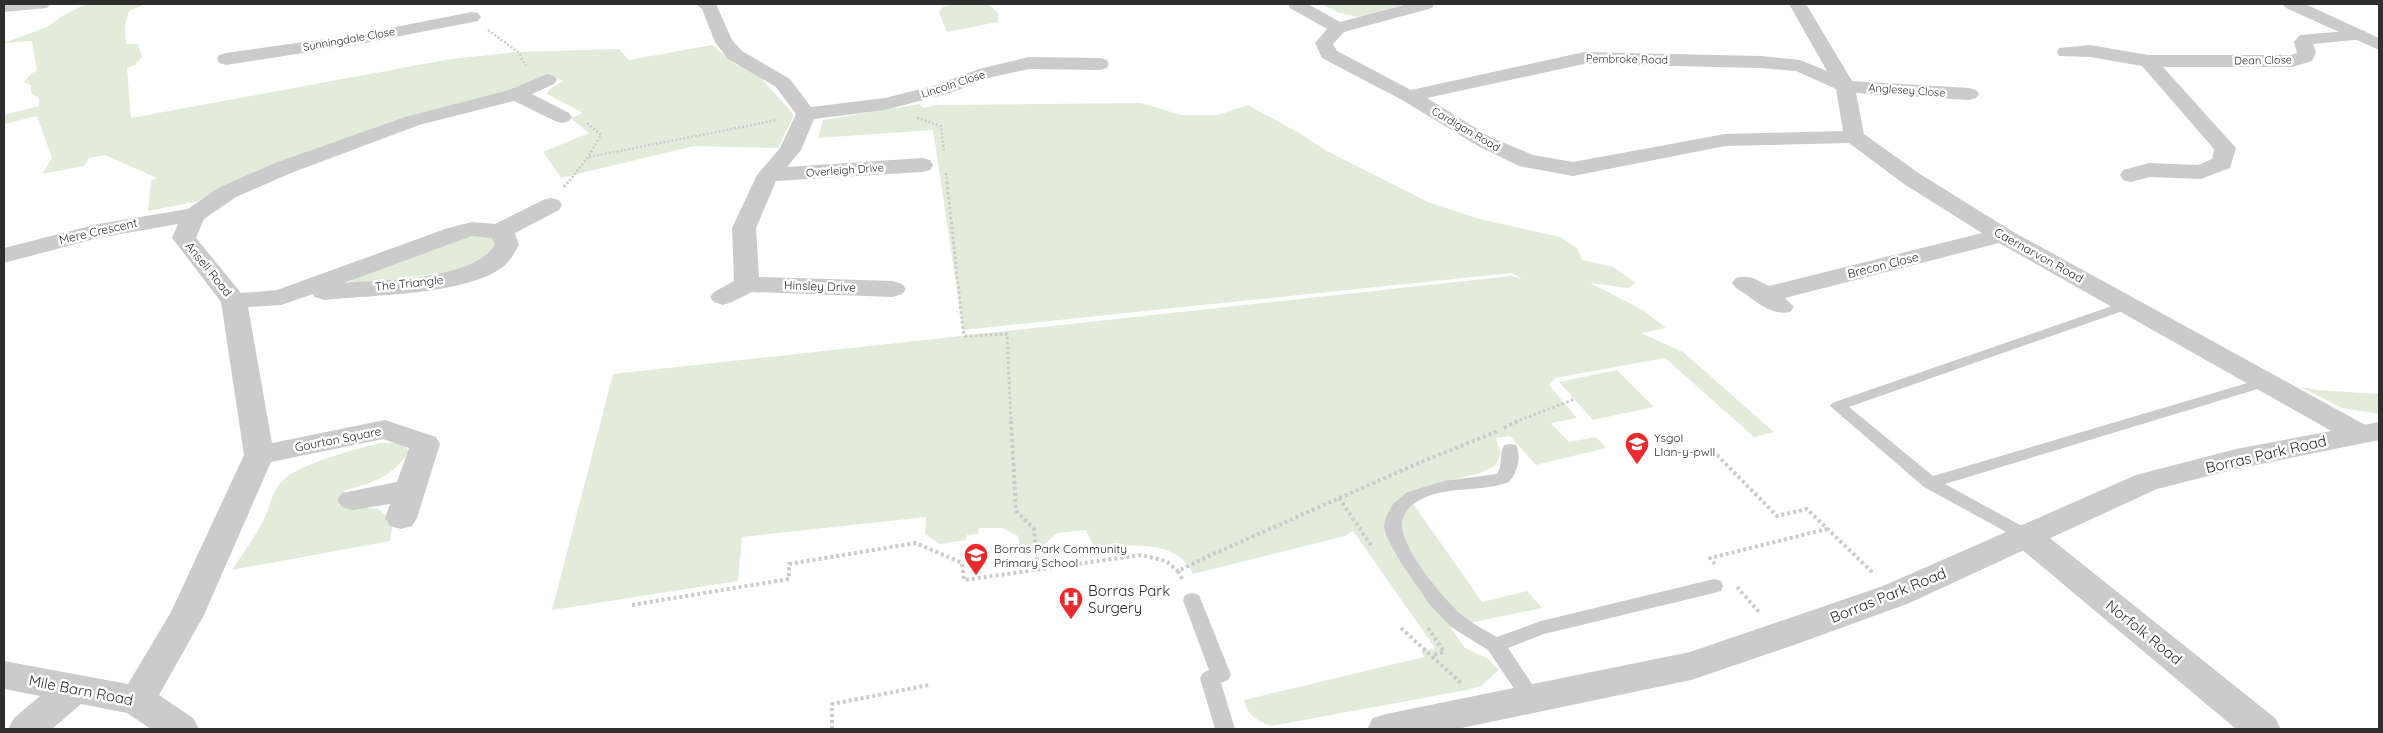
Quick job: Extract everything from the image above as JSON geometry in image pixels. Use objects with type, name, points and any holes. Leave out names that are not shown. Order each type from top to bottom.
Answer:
[{"type":"street","points":[[4,7],[41,4]]},
{"type":"street","points":[[457,4],[488,29]]},
{"type":"street","points":[[1296,4],[1338,28],[1426,4]]},
{"type":"street","points":[[1798,4],[1845,86],[1854,137]]},
{"type":"street","points":[[2292,4],[2379,44]]},
{"type":"street","points":[[712,5],[724,42],[735,55],[782,83],[806,114],[790,150],[768,175],[744,228],[747,284],[723,297]]},
{"type":"street","name":"Sunningdale Close","points":[[223,59],[354,40],[472,17]]},
{"type":"street","name":"Cardigan Road","points":[[1338,28],[1324,42],[1329,54],[1409,96],[1485,142],[1527,161],[1573,169],[1725,140],[1854,137]]},
{"type":"street","name":"Dean Close","points":[[2066,52],[2088,48],[2148,61],[2292,61],[2304,57],[2307,52],[2303,42],[2306,39],[2359,35]]},
{"type":"street","name":"Pembroke Road","points":[[1409,96],[1584,58],[1761,62],[1800,66],[1845,86]]},
{"type":"street","points":[[2136,168],[2202,172],[2222,163],[2225,148],[2148,61]]},
{"type":"street","name":"Lincoln Close","points":[[806,114],[879,106],[943,90],[959,82],[1029,63],[1100,64]]},
{"type":"street","points":[[194,215],[228,192],[283,168],[412,121],[516,94],[547,80]]},
{"type":"street","name":"Anglesey Close","points":[[1845,86],[1969,94]]},
{"type":"street","points":[[516,94],[562,117]]},
{"type":"street","name":"Caernarvon Road","points":[[1854,137],[1912,179],[2002,235],[2266,382],[2369,432]]},
{"type":"street","name":"Overleigh Drive","points":[[768,175],[922,165]]},
{"type":"street","points":[[498,232],[551,205]]},
{"type":"street","name":"Mere Crescent","points":[[4,256],[42,244],[138,221],[194,215]]},
{"type":"street","name":"Ansell Road","points":[[194,215],[184,238],[234,301],[258,455]]},
{"type":"street","name":"The Triangle","points":[[234,301],[281,297],[470,275],[493,263],[500,256],[507,244],[506,237],[498,232],[472,230],[456,233],[281,297]]},
{"type":"street","name":"Brecon Close","points":[[1764,295],[2002,235]]},
{"type":"street","name":"Hinsley Drive","points":[[747,284],[893,288]]},
{"type":"street","name":"Gourton Square","points":[[258,455],[385,429],[425,444],[405,504],[353,500]]},
{"type":"street","name":"Borras Park Road","points":[[1386,729],[1692,666],[1895,595],[2025,535],[2147,482],[2236,459],[2369,432]]},
{"type":"street","points":[[137,700],[187,614],[258,455]]},
{"type":"street","name":"Norfolk Road","points":[[2025,535],[2262,729]]},
{"type":"street","name":"Mile Barn Road","points":[[4,675],[137,700],[180,729]]},
{"type":"street","points":[[27,729],[74,689]]},
{"type":"lane","points":[[2025,535],[1930,483],[1838,406],[2129,304]]},
{"type":"lane","points":[[1930,483],[2266,382]]},
{"type":"lane","points":[[1510,449],[1508,471],[1505,476],[1492,481],[1442,487],[1413,496],[1397,511],[1392,527],[1398,543],[1418,576],[1446,611],[1461,624],[1495,645],[1532,699]]},
{"type":"lane","points":[[1495,645],[1541,628],[1722,580]]},
{"type":"lane","points":[[1192,600],[1221,675],[1210,678],[1224,729]]},
{"type":"path","points":[[879,106],[941,126],[944,155]]},
{"type":"path","points":[[588,157],[806,114]]},
{"type":"path","points":[[945,165],[965,336],[1007,334],[1016,511],[1034,529],[1038,569]]},
{"type":"path","points":[[1178,571],[1421,462],[1530,415],[1575,399]]},
{"type":"path","points":[[1717,455],[1777,516],[1807,509],[1895,595]]},
{"type":"path","points":[[1782,636],[1722,580],[1710,558],[1827,529]]},
{"type":"path","points":[[632,605],[790,579],[789,564],[916,543],[962,563],[964,580],[1141,555],[1161,558],[1173,564],[1192,600]]},
{"type":"path","points":[[1401,628],[1487,708]]},
{"type":"path","points":[[832,729],[832,704],[930,685]]},
{"type":"green space","points":[[98,4],[143,5],[129,11],[125,25],[126,44],[138,44],[142,57],[135,65],[127,68],[131,118],[451,59],[518,52],[619,49],[629,60],[712,45],[735,64],[759,76],[794,115],[778,148],[694,146],[561,178],[543,152],[589,133],[570,118],[583,113],[547,94],[550,89],[563,81],[549,76],[507,92],[237,182],[199,201],[148,211],[151,181],[157,178],[105,155],[89,158],[84,166],[42,174],[52,158],[37,116],[4,124],[4,115],[39,106],[39,98],[31,93],[31,85],[24,82],[32,73],[37,71],[32,41],[4,43],[49,26],[62,16],[82,6]]},
{"type":"green space","points":[[956,4],[988,4],[998,13],[998,22],[947,32],[939,12],[943,7]]},
{"type":"green space","points":[[1321,4],[1405,4],[1358,17],[1340,13]]},
{"type":"green space","points":[[1141,103],[1181,115],[1218,115],[1248,105],[1301,134],[1325,150],[1428,202],[1480,219],[1560,237],[1577,248],[1582,260],[1613,267],[1636,283],[1628,288],[1590,283],[1643,310],[1666,328],[1641,333],[1683,352],[1774,432],[1754,437],[1665,358],[1555,378],[1549,385],[1577,418],[1551,423],[1569,442],[1596,437],[1606,448],[1536,465],[1510,436],[1496,438],[1501,454],[1495,466],[1480,473],[1405,492],[1482,602],[1527,591],[1542,608],[1450,627],[1465,648],[1487,658],[1499,670],[1481,686],[1467,690],[1271,726],[1253,717],[1244,700],[1424,657],[1421,651],[1435,648],[1353,531],[1345,536],[1193,574],[1186,562],[1176,554],[1164,549],[1135,546],[1094,547],[1086,530],[1057,533],[1042,547],[1020,551],[1018,536],[1002,528],[979,528],[978,534],[967,535],[966,540],[939,544],[925,534],[926,517],[742,537],[738,581],[552,610],[613,374],[1511,276],[1523,279],[1511,273],[963,330],[933,130],[818,138],[823,120],[919,104],[923,108],[936,105]]},
{"type":"green space","points":[[476,234],[490,237],[499,243],[471,269],[349,285],[348,283],[356,278]]},
{"type":"green space","points":[[1617,370],[1654,407],[1593,420],[1559,382]]},
{"type":"green space","points":[[2301,387],[2317,390],[2379,394],[2379,414],[2342,408]]},
{"type":"green space","points":[[380,443],[401,443],[409,451],[397,466],[382,477],[364,485],[345,490],[339,505],[378,509],[393,521],[390,541],[232,570],[258,531],[274,493],[283,480],[314,463]]},
{"type":"place","name":"Ysgol Llan-y-pwll","points":[[1637,465]]},
{"type":"place","name":"Borras Park Community Primary School","points":[[976,576]]},
{"type":"place","name":"Borras Park Surgery","points":[[1071,620]]}]
